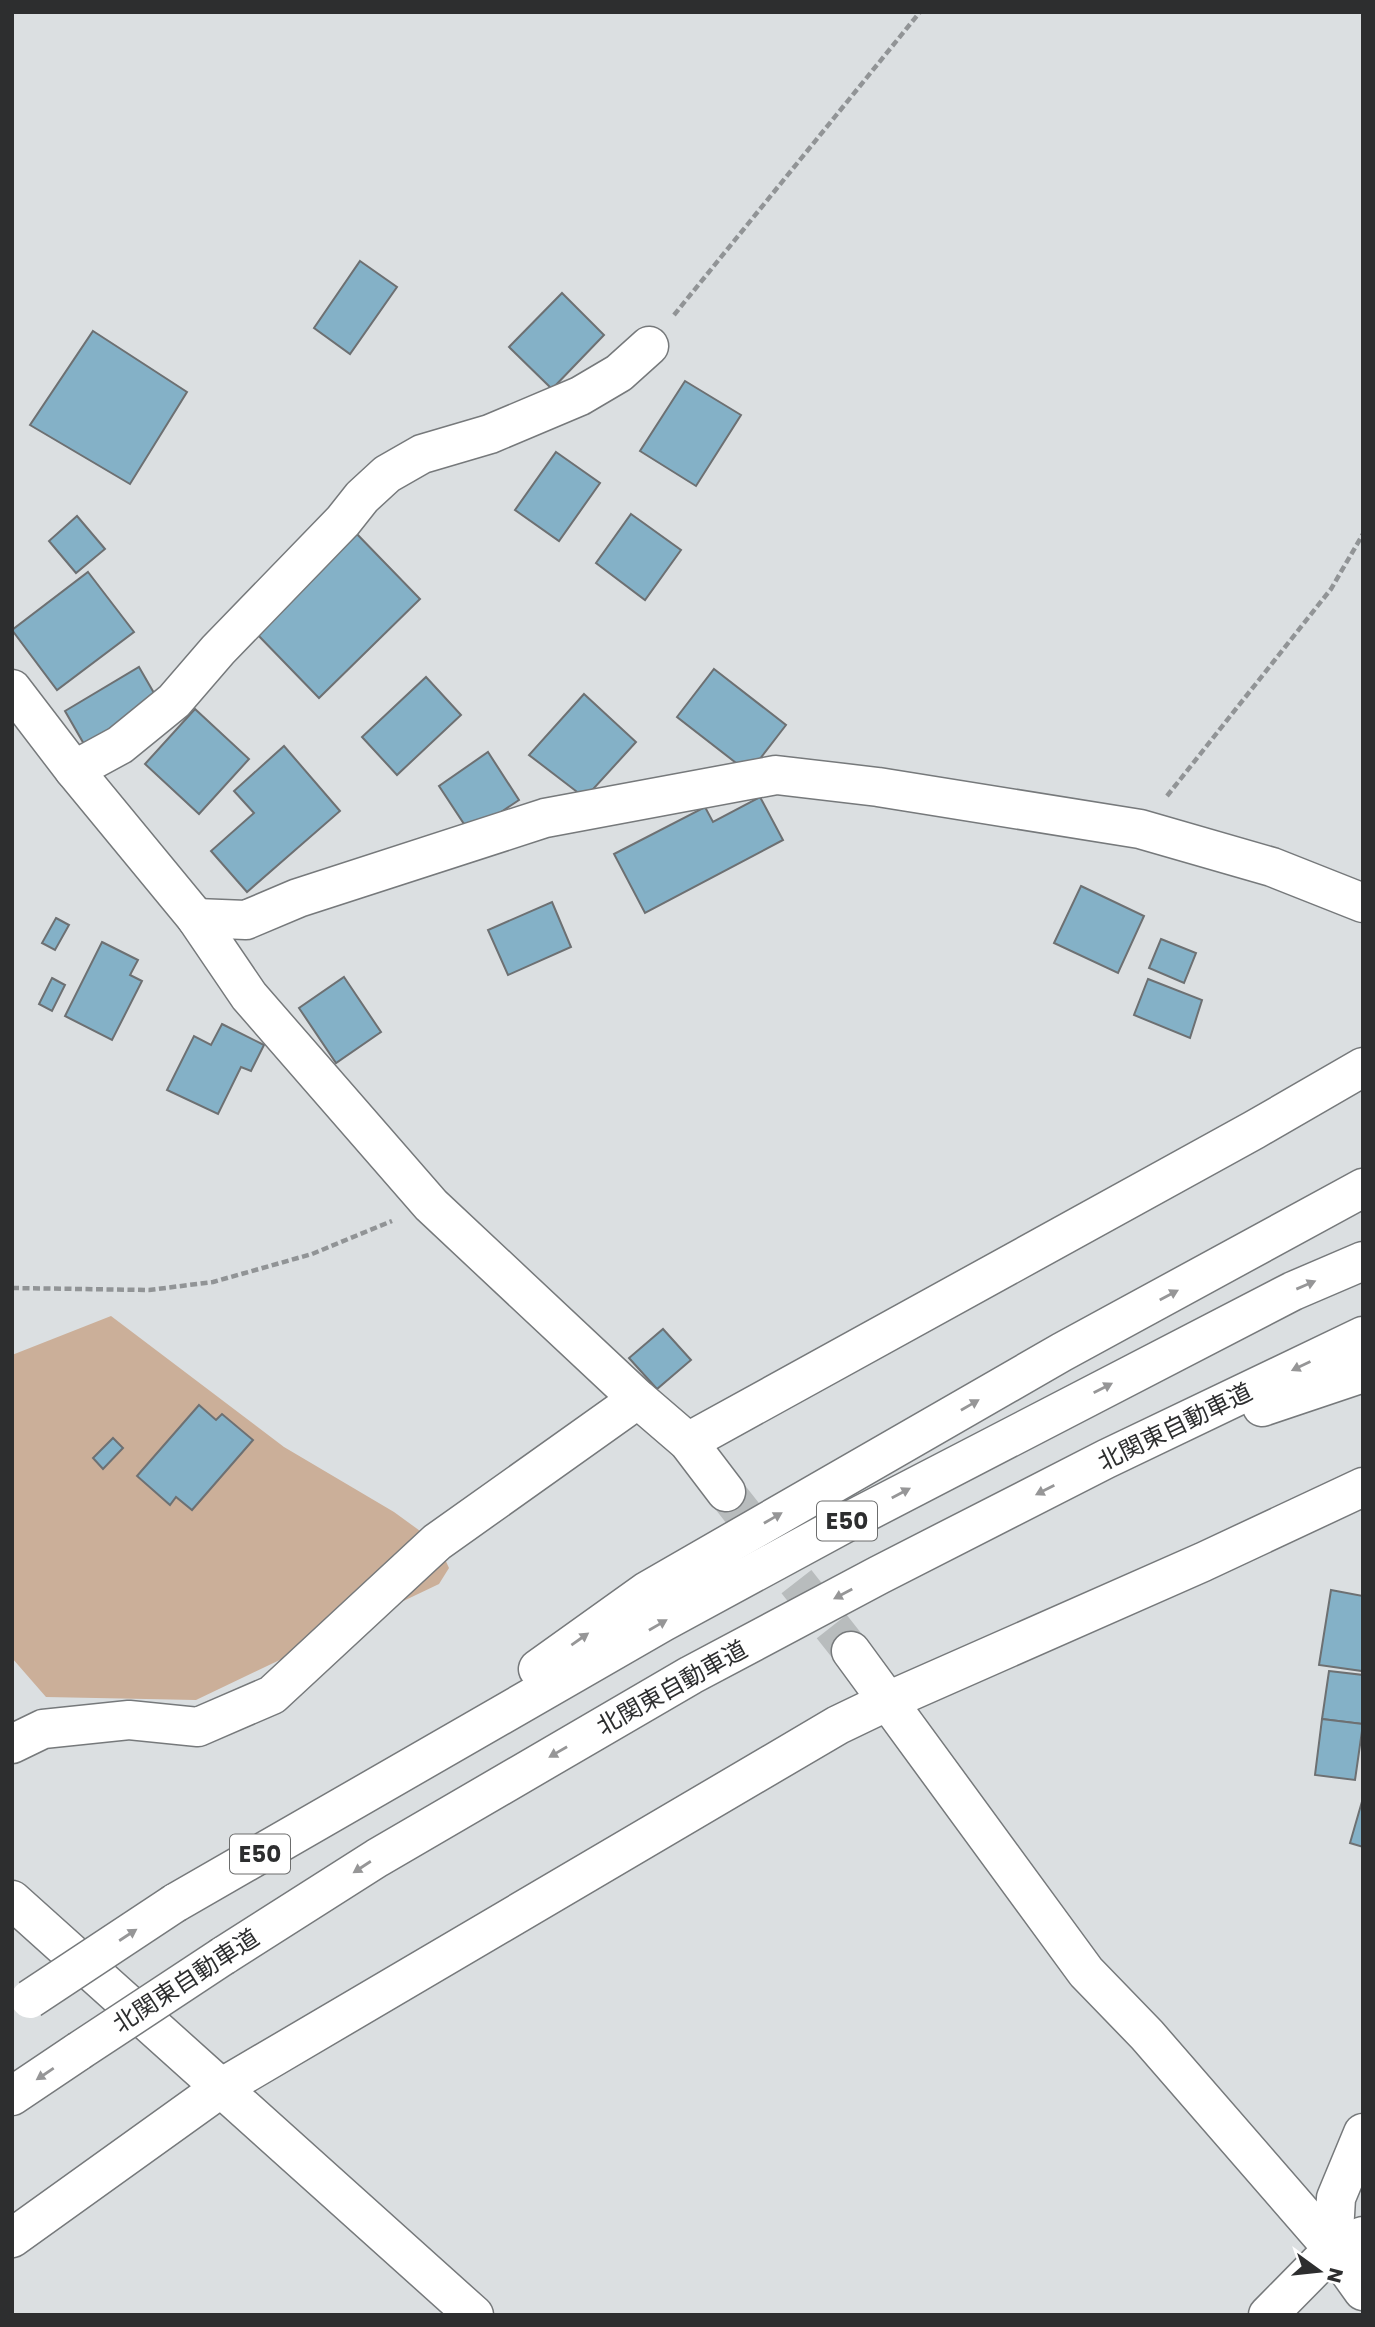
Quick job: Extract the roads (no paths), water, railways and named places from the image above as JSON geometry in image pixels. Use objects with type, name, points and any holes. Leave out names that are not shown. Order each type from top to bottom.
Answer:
[{"type":"main road","points":[[74,770],[120,745],[174,701],[218,650],[387,474],[422,454],[490,434],[580,396],[619,373],[649,346]]},
{"type":"main road","points":[[18,707],[197,918],[249,996],[431,1205],[638,1399],[688,1442],[726,1492]]},
{"type":"main road","points":[[197,918],[246,920],[298,898],[545,818],[776,775],[878,787],[1140,829],[1272,867],[1363,903]]},
{"type":"main road","points":[[688,1442],[1242,1137],[1363,1067]]},
{"type":"main road","points":[[345,1806],[647,1591],[1062,1352],[1363,1188]]},
{"type":"main road","name":"E50","points":[[21,2005],[176,1903],[663,1622],[850,1520],[1293,1291],[1363,1261]]},
{"type":"main road","name":"北関東自動車道","points":[[12,2096],[377,1858],[691,1675],[878,1575],[1106,1460],[1363,1336]]},
{"type":"main road","points":[[1106,1460],[1363,1373]]},
{"type":"main road","points":[[12,1744],[43,1729],[129,1720],[198,1727],[272,1695],[437,1542],[638,1399]]},
{"type":"main road","points":[[12,2238],[221,2088],[838,1725],[1203,1562],[1363,1487]]},
{"type":"main road","points":[[851,1651],[1086,1972],[1348,2243]]},
{"type":"main road","points":[[12,1900],[474,2315]]},
{"type":"main road","points":[[1363,2133],[1336,2198],[1363,2291]]},
{"type":"main road","points":[[1268,2315],[1348,2243]]},
{"type":"tunnel","points":[[726,1492],[851,1651]]}]
